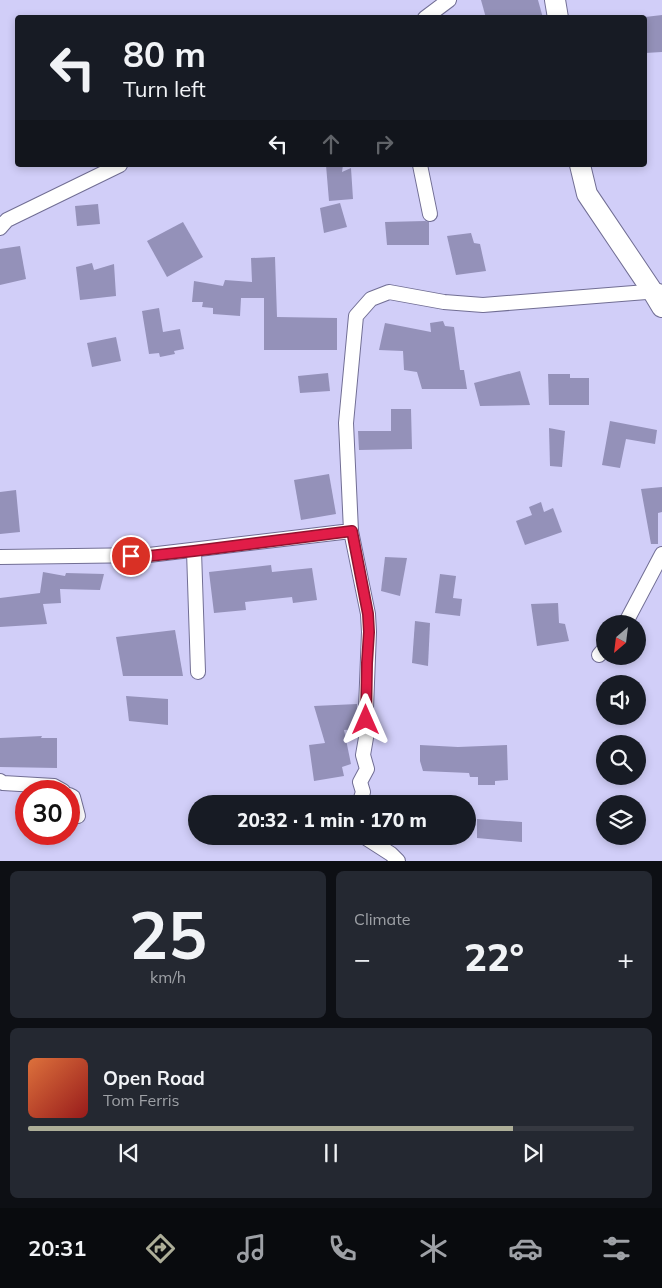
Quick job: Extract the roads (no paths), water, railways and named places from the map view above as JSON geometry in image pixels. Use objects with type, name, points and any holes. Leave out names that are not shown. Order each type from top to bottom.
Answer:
[{"type":"street","points":[[429,15],[449,0]]},
{"type":"street","points":[[555,0],[558,15]]},
{"type":"street","points":[[0,228],[7,220],[116,167]]},
{"type":"street","points":[[420,167],[430,214]]},
{"type":"street","points":[[580,167],[587,194],[659,297]]},
{"type":"street","points":[[362,795],[360,782],[367,769],[363,755],[366,732],[369,632],[368,614],[352,531],[346,423],[356,316],[371,299],[389,292],[444,302],[483,305],[659,297]]},
{"type":"street","points":[[0,557],[149,556],[352,531]]},
{"type":"street","points":[[194,551],[198,672]]},
{"type":"street","points":[[630,615],[662,554]]},
{"type":"street","points":[[0,781],[15,784]]},
{"type":"street","points":[[377,845],[398,860]]}]
